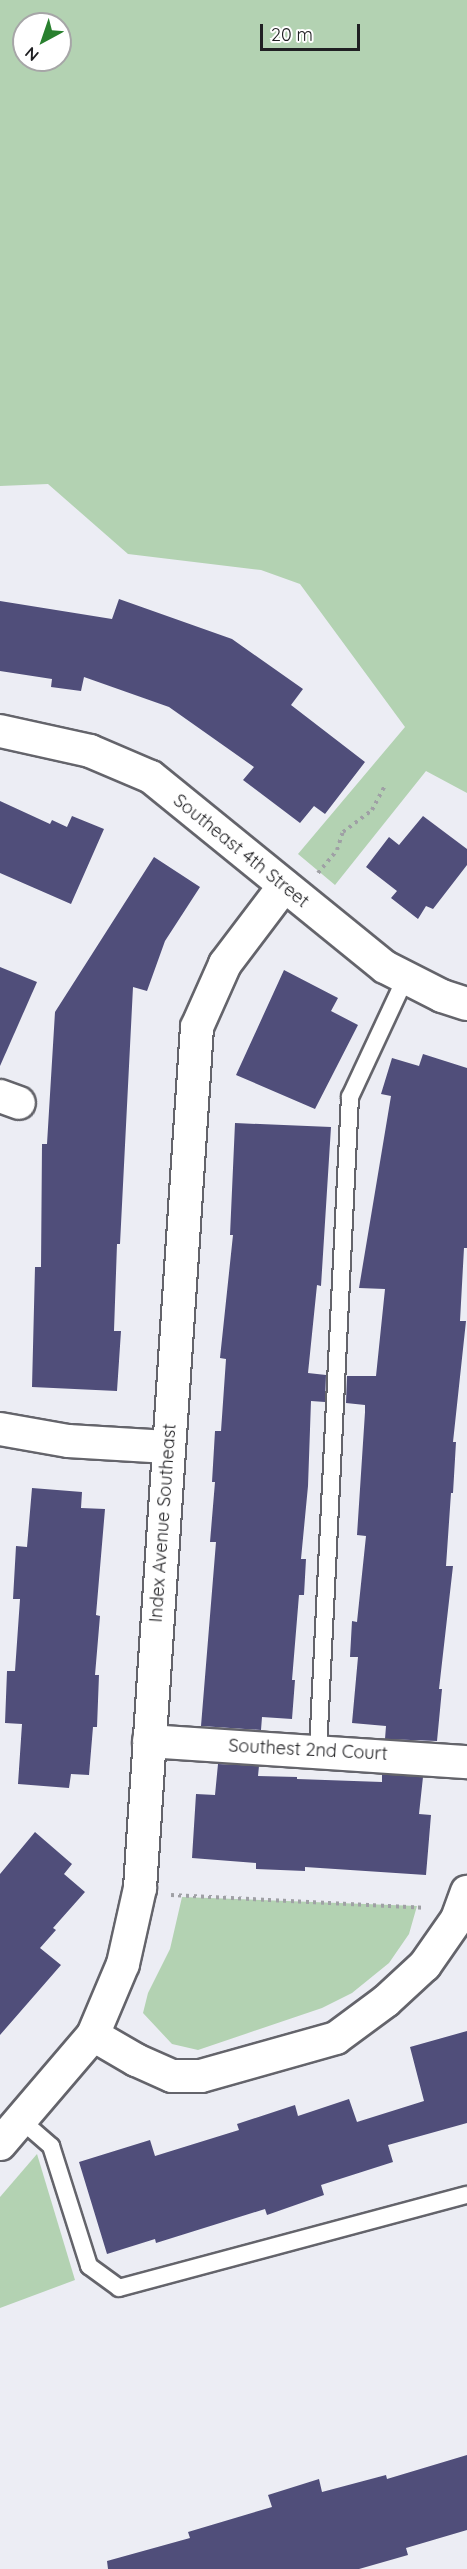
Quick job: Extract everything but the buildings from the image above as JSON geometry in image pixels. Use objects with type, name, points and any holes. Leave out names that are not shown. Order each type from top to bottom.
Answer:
[{"type":"street","name":"Southeast 4th Street","points":[[0,731],[90,751],[151,777],[385,967],[442,996],[467,1004]]},
{"type":"street","name":"Index Avenue Southeast","points":[[0,2144],[93,2035],[123,1964],[139,1893],[197,1027],[225,964],[290,890]]},
{"type":"street","points":[[0,1429],[68,1441],[168,1447]]},
{"type":"street","name":"Southest 2nd Court","points":[[149,1741],[467,1762]]},
{"type":"street","points":[[93,2035],[136,2060],[172,2076],[201,2076],[336,2038],[386,2001],[425,1965],[457,1919],[464,1901]]},
{"type":"lane","points":[[318,1751],[350,1097],[406,977]]},
{"type":"lane","points":[[21,2120],[51,2146],[89,2266],[119,2288],[467,2195]]},
{"type":"path","points":[[290,890],[332,858],[348,826],[372,810],[385,786]]},
{"type":"path","points":[[139,1893],[464,1901]]},
{"type":"green space","points":[[0,0],[467,0],[467,793],[426,771],[335,885],[298,854],[405,727],[300,584],[261,570],[128,554],[48,484],[0,486]]},
{"type":"green space","points":[[182,1897],[417,1906],[409,1934],[389,1963],[352,1993],[322,2008],[198,2050],[172,2044],[143,2013],[148,1993],[170,1949]]},
{"type":"green space","points":[[37,2154],[75,2280],[0,2308],[0,2197]]}]
